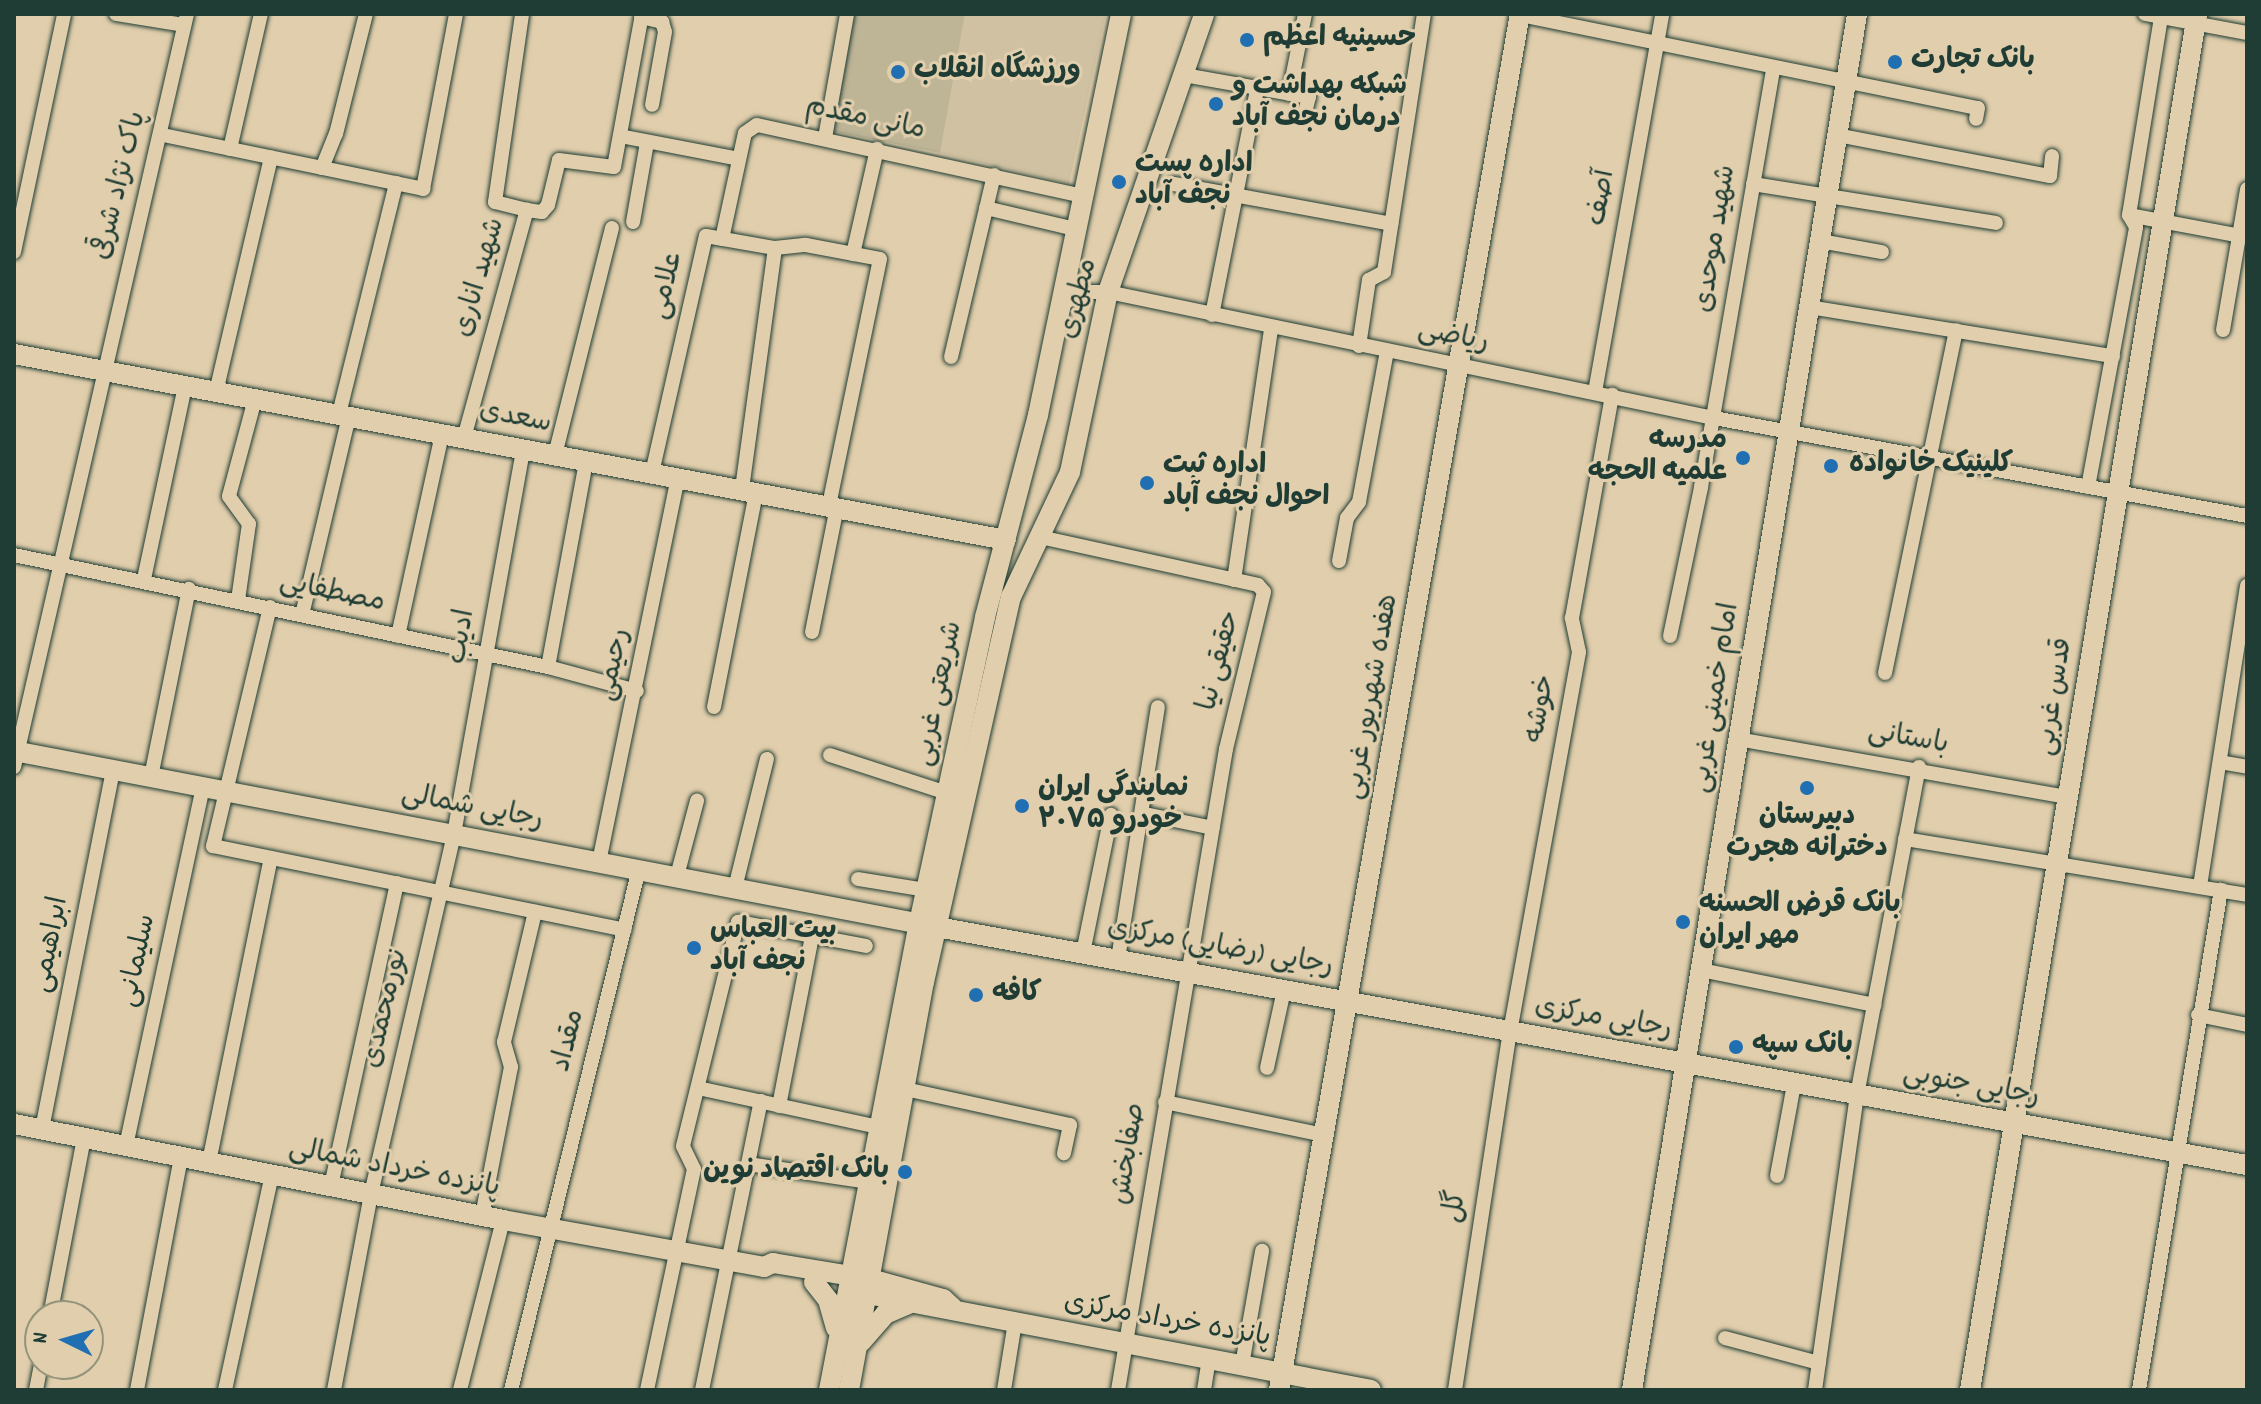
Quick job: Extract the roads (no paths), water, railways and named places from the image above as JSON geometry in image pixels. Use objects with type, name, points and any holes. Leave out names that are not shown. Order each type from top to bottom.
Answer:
[{"type":"street","points":[[14,252],[64,14]]},
{"type":"street","points":[[116,14],[186,20]]},
{"type":"street","points":[[230,149],[261,14]]},
{"type":"street","points":[[322,168],[343,109],[366,14]]},
{"type":"street","points":[[163,135],[423,189],[456,14]]},
{"type":"street","name":"شهید اناری","points":[[464,438],[527,210],[495,202],[522,14]]},
{"type":"street","points":[[825,138],[847,14]]},
{"type":"street","name":"شریعتی غربی","points":[[858,1285],[905,1089],[928,925],[926,890],[1060,307],[1121,14]]},
{"type":"street","name":"مطهری","points":[[1011,597],[1070,472],[1106,292],[1204,14]]},
{"type":"street","points":[[1289,94],[1305,14]]},
{"type":"street","points":[[1359,346],[1369,280],[1384,272],[1424,14]]},
{"type":"street","points":[[1520,14],[1656,46],[1978,108],[1976,119]]},
{"type":"street","name":"هفده شهریور غربی","points":[[1281,1381],[1520,14]]},
{"type":"street","name":"آصف","points":[[1595,392],[1662,14]]},
{"type":"street","name":"امام خمینی غربی","points":[[1632,1390],[1857,14]]},
{"type":"street","points":[[2145,14],[2196,19],[2247,33]]},
{"type":"street","points":[[527,210],[542,212],[548,205],[559,160],[614,167],[642,16],[662,22],[665,32],[652,105]]},
{"type":"street","points":[[2088,487],[2136,227],[2129,215],[2161,17]]},
{"type":"street","name":"قدس غربی","points":[[1970,1390],[2196,19]]},
{"type":"street","name":"پاک نژاد شرقی","points":[[15,757],[101,370],[163,135],[186,20]]},
{"type":"street","name":"شهید موحدی","points":[[1670,636],[1714,418],[1773,68]]},
{"type":"street","points":[[1184,75],[1309,97],[1305,112]]},
{"type":"street","points":[[1212,315],[1257,89]]},
{"type":"street","name":"مانی مقدم","points":[[722,239],[745,133],[757,125],[1082,196]]},
{"type":"street","points":[[1837,135],[2050,176],[2052,156]]},
{"type":"street","points":[[620,136],[683,151],[695,147],[739,159]]},
{"type":"street","points":[[633,222],[647,143]]},
{"type":"street","points":[[853,254],[877,149]]},
{"type":"street","points":[[216,392],[271,157]]},
{"type":"street","points":[[951,357],[994,175]]},
{"type":"street","points":[[302,615],[396,183]]},
{"type":"street","points":[[1174,184],[1391,224]]},
{"type":"street","points":[[1753,184],[1996,223]]},
{"type":"street","points":[[2223,330],[2243,236],[2247,189]]},
{"type":"street","points":[[986,208],[1075,229]]},
{"type":"street","points":[[2129,215],[2243,236]]},
{"type":"street","points":[[555,455],[612,228]]},
{"type":"street","name":"علامی","points":[[652,473],[706,236],[775,248],[806,245],[880,259],[833,506]]},
{"type":"street","points":[[1820,241],[1882,252]]},
{"type":"street","points":[[714,707],[749,491],[775,248]]},
{"type":"street","points":[[1066,271],[1082,286],[1106,292]]},
{"type":"street","points":[[1060,307],[1079,292],[1106,292]]},
{"type":"street","name":"ریاضی","points":[[1106,292],[1271,329],[1612,395],[1714,418],[1789,429],[2247,516]]},
{"type":"street","points":[[1809,307],[2113,356]]},
{"type":"street","points":[[1234,580],[1271,329]]},
{"type":"street","points":[[1885,673],[1956,330]]},
{"type":"street","points":[[1339,561],[1347,518],[1359,502],[1387,351]]},
{"type":"street","name":"سعدی","points":[[14,354],[1006,540]]},
{"type":"street","points":[[144,579],[185,386]]},
{"type":"street","name":"خوشه","points":[[1510,1032],[1579,652],[1572,618],[1612,395]]},
{"type":"street","points":[[238,600],[249,524],[229,496],[255,399]]},
{"type":"street","points":[[398,636],[442,434]]},
{"type":"street","name":"ادیب","points":[[454,834],[523,449]]},
{"type":"street","points":[[548,667],[586,461]]},
{"type":"street","name":"رحیمی","points":[[599,862],[637,691],[678,477]]},
{"type":"street","points":[[812,632],[833,506]]},
{"type":"street","name":"حقیقی نیا","points":[[1040,537],[1234,580],[1264,592],[1229,732],[1186,972]]},
{"type":"street","name":"مصطفایی","points":[[14,555],[144,579],[548,667],[637,691]]},
{"type":"street","points":[[2200,886],[2247,586]]},
{"type":"street","points":[[151,777],[189,589]]},
{"type":"street","name":"شریعتی غربی","points":[[849,1390],[848,1346],[858,1285],[868,1182],[878,1127],[1011,597]]},
{"type":"street","points":[[270,607],[213,846],[625,930]]},
{"type":"street","points":[[1118,959],[1145,814],[1141,800],[1158,707]]},
{"type":"street","name":"باستانی","points":[[1738,739],[1919,767],[2068,797]]},
{"type":"street","points":[[830,755],[947,793]]},
{"type":"street","name":"رجایی شمالی","points":[[15,757],[113,770],[928,925]]},
{"type":"street","points":[[735,888],[767,759]]},
{"type":"street","points":[[2220,762],[2247,767]]},
{"type":"street","points":[[1815,1390],[1857,1095],[1919,767]]},
{"type":"street","name":"ابراهیمی","points":[[42,1129],[113,770]]},
{"type":"street","name":"سلیمانی","points":[[126,1146],[203,787]]},
{"type":"street","points":[[677,876],[697,801]]},
{"type":"street","points":[[1145,814],[1213,828]]},
{"type":"street","points":[[1083,953],[1111,815]]},
{"type":"street","name":"نورمحمدی","points":[[334,1390],[371,1194],[454,834]]},
{"type":"street","points":[[1905,839],[2057,861],[2247,895]]},
{"type":"street","points":[[209,1162],[271,858]]},
{"type":"street","name":"مقداد","points":[[511,1390],[639,869]]},
{"type":"street","points":[[858,879],[926,890]]},
{"type":"street","points":[[331,1186],[397,883]]},
{"type":"street","points":[[2139,1390],[2198,1015],[2221,890]]},
{"type":"street","points":[[482,1216],[511,1067],[504,1042],[535,912]]},
{"type":"street","points":[[647,1390],[694,1169],[683,1146],[738,922],[866,946]]},
{"type":"street","name":"رجایی (رضایی) مرکزی","points":[[928,925],[1510,1032]]},
{"type":"street","points":[[779,1106],[812,936]]},
{"type":"street","points":[[1701,970],[1874,1005]]},
{"type":"street","name":"صفابخش","points":[[1118,1390],[1186,972]]},
{"type":"street","points":[[1267,1068],[1284,990]]},
{"type":"street","points":[[2198,1015],[2247,1025]]},
{"type":"street","name":"رجایی مرکزی","points":[[1510,1032],[1685,1064]]},
{"type":"street","name":"گل","points":[[1455,1390],[1510,1032]]},
{"type":"street","name":"رجایی جنوبی","points":[[1685,1064],[2247,1165]]},
{"type":"street","points":[[1777,1176],[1794,1084]]},
{"type":"street","points":[[698,1088],[878,1127]]},
{"type":"street","points":[[905,1089],[1070,1125],[1064,1153]]},
{"type":"street","points":[[702,1390],[761,1101]]},
{"type":"street","points":[[1165,1102],[1324,1135]]},
{"type":"street","name":"پانزده خرداد شمالی","points":[[14,1124],[503,1220],[728,1259],[764,1267],[770,1273],[814,1282],[858,1285]]},
{"type":"street","points":[[53,1300],[84,1138]]},
{"type":"street","points":[[137,1390],[181,1157]]},
{"type":"street","points":[[748,1164],[868,1182]]},
{"type":"street","points":[[225,1390],[272,1174]]},
{"type":"street","points":[[460,1390],[503,1220]]},
{"type":"street","points":[[1242,1365],[1262,1251]]},
{"type":"street","name":"پانزده خرداد شمالی","points":[[764,1267],[773,1263],[858,1285]]},
{"type":"street","points":[[814,1282],[848,1346],[885,1314],[910,1304]]},
{"type":"street","name":"پانزده خرداد مرکزی","points":[[858,1285],[940,1311],[953,1308],[1242,1365],[1281,1381],[1371,1390]]},
{"type":"street","name":"پانزده خرداد مرکزی","points":[[858,1285],[943,1299],[953,1308]]},
{"type":"street","points":[[1004,1390],[1015,1322]]},
{"type":"street","points":[[1725,1338],[1819,1363]]},
{"type":"street","name":"شریعتی غربی","points":[[829,1390],[848,1346]]},
{"type":"street","points":[[1204,1390],[1209,1359]]},
{"type":"place","name":"حسینیه اعظم","points":[[1247,40]]},
{"type":"place","name":"بانک تجارت","points":[[1895,62]]},
{"type":"place","name":"ورزشگاه انقلاب","points":[[898,72]]},
{"type":"place","name":"شبکه بهداشت و درمان نجف آباد","points":[[1216,104]]},
{"type":"place","name":"اداره پست نجف آباد","points":[[1119,182]]},
{"type":"place","name":"مدرسه علمیه الحجه","points":[[1743,458]]},
{"type":"place","name":"کلینیک خانواده","points":[[1831,466]]},
{"type":"place","name":"اداره ثبت احوال نجف آباد","points":[[1147,483]]},
{"type":"place","name":"دبیرستان دخترانه هجرت","points":[[1807,788]]},
{"type":"place","name":"نمایندگی ایران خودرو ۲۰۷۵","points":[[1022,806]]},
{"type":"place","name":"بانک قرض الحسنه مهر ایران","points":[[1683,922]]},
{"type":"place","name":"بیت العباس نجف آباد","points":[[694,948]]},
{"type":"place","name":"کافه","points":[[976,995]]},
{"type":"place","name":"بانک سپه","points":[[1736,1047]]},
{"type":"place","name":"بانک اقتصاد نوین","points":[[905,1172]]}]
